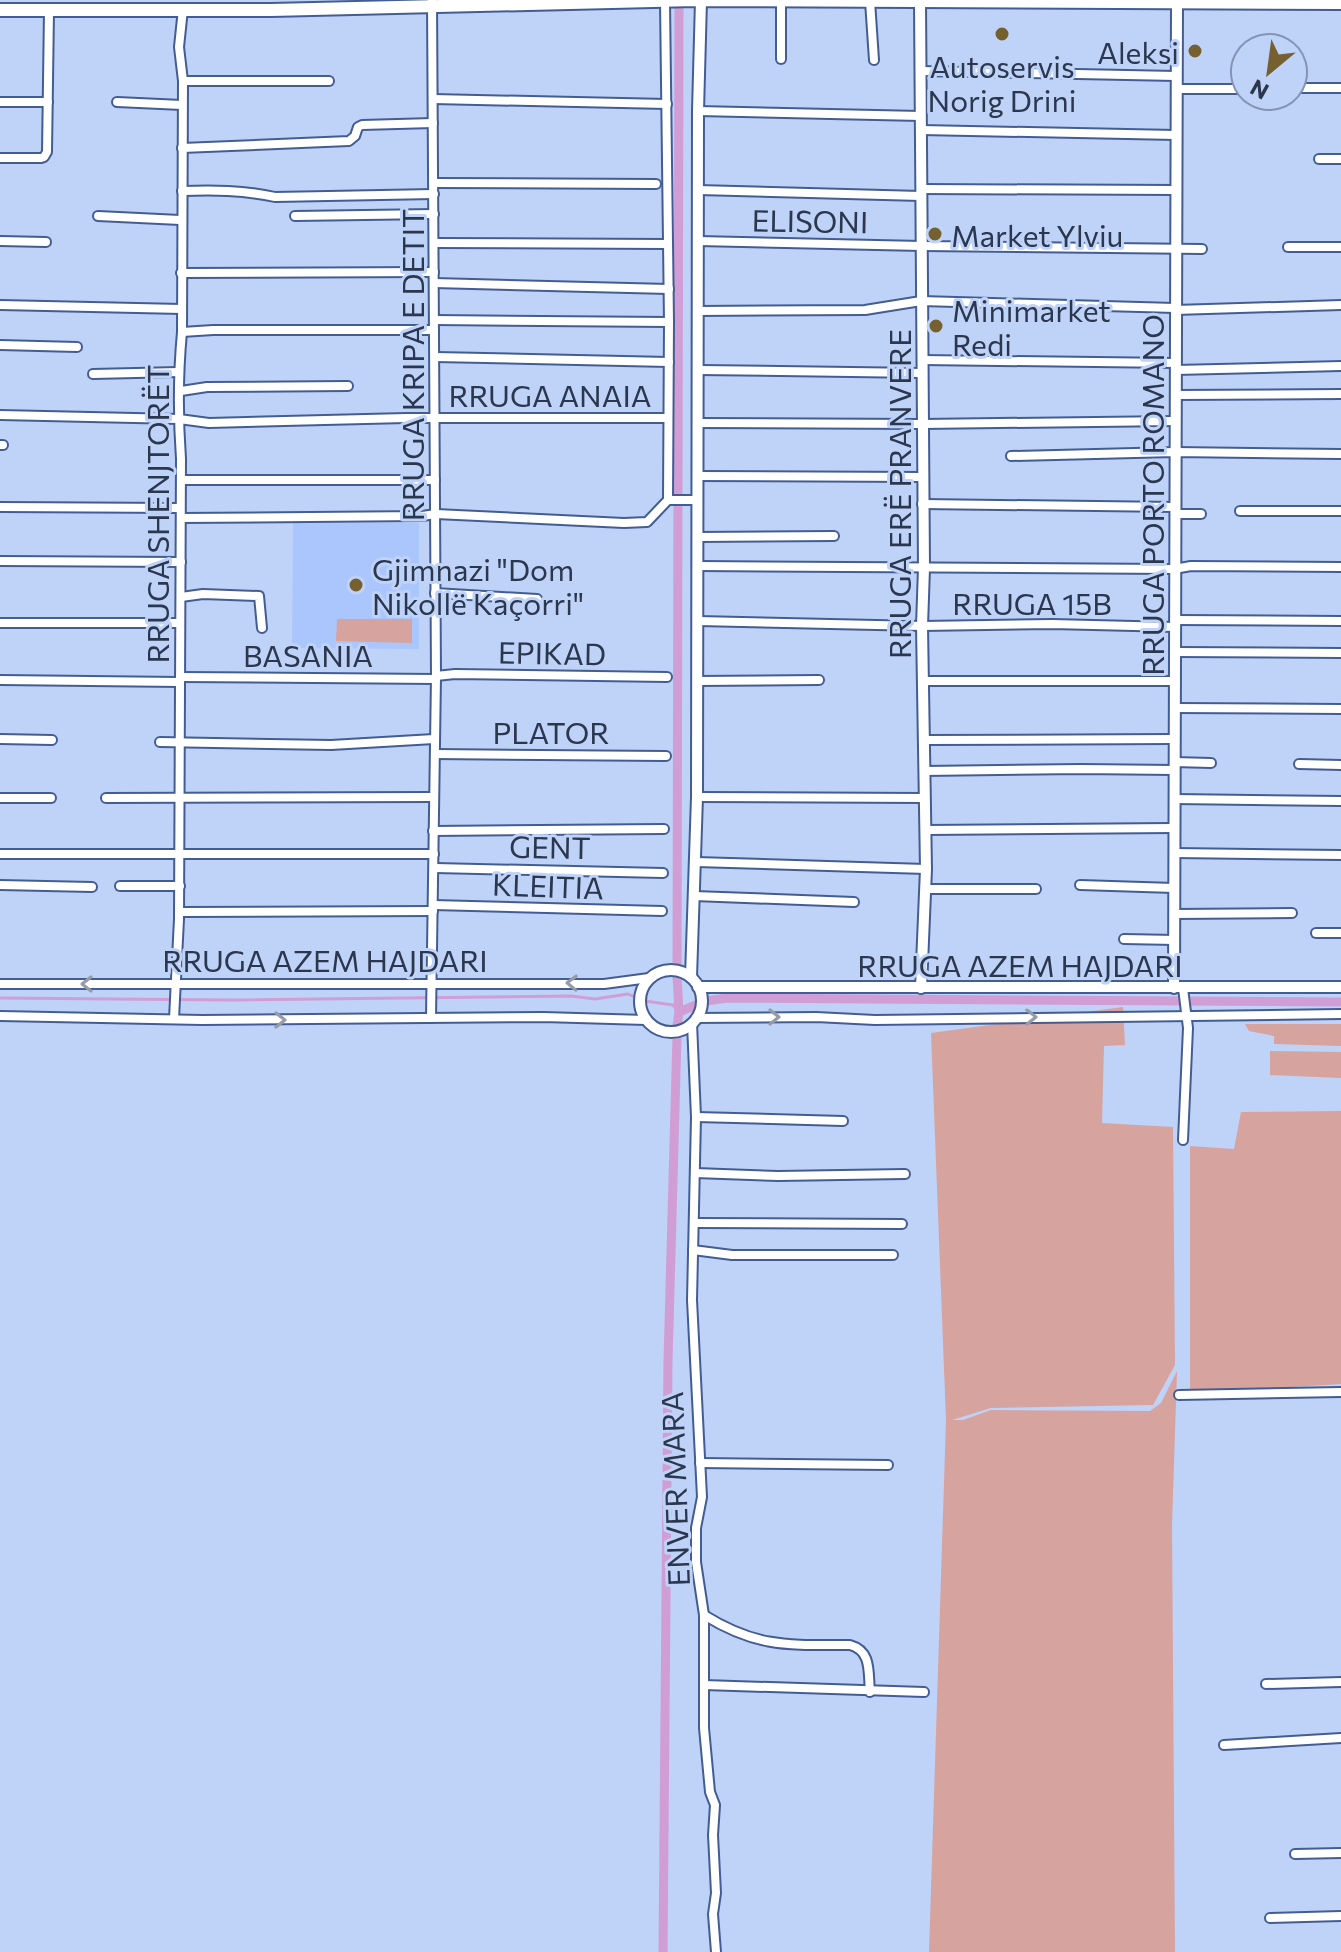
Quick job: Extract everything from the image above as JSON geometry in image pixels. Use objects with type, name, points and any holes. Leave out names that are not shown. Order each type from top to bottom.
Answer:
[{"type":"main road","points":[[0,10],[271,10],[432,3],[695,0],[1341,3]]},
{"type":"street","points":[[701,0],[698,111],[697,797],[691,977],[698,987],[701,1006],[694,1021],[1186,1013],[1341,1014]]},
{"type":"street","points":[[781,0],[781,59]]},
{"type":"street","points":[[667,1],[670,500]]},
{"type":"street","points":[[870,1],[874,60]]},
{"type":"street","name":"RRUGA ERË PRANVERE","points":[[920,1],[922,681],[926,830],[921,988]]},
{"type":"street","name":"RRUGA KRIPA E DETIT","points":[[431,1018],[436,678],[432,3]]},
{"type":"street","name":"RRUGA PORTO ROMANO","points":[[1177,3],[1173,828],[1175,940],[1180,990]]},
{"type":"street","name":"RRUGA SHENJTORËT","points":[[174,1019],[180,912],[179,372],[182,332],[183,81],[179,47],[183,9]]},
{"type":"street","points":[[0,158],[41,158],[47,152],[49,11]]},
{"type":"street","points":[[921,71],[1176,76]]},
{"type":"street","points":[[183,81],[329,81]]},
{"type":"street","points":[[1309,88],[1341,88]]},
{"type":"street","points":[[1176,89],[1229,89]]},
{"type":"street","points":[[433,99],[667,104]]},
{"type":"street","points":[[0,102],[48,102]]},
{"type":"street","points":[[117,102],[182,105]]},
{"type":"street","points":[[698,111],[921,116]]},
{"type":"street","points":[[182,148],[349,141],[360,126],[433,123]]},
{"type":"street","points":[[921,130],[1176,135]]},
{"type":"street","points":[[1319,159],[1341,159]]},
{"type":"street","points":[[434,183],[656,184]]},
{"type":"street","points":[[182,191],[197,188],[275,197],[434,194]]},
{"type":"street","points":[[698,190],[1176,190]]},
{"type":"street","points":[[295,216],[434,214]]},
{"type":"street","points":[[98,216],[182,222]]},
{"type":"street","points":[[0,241],[46,242]]},
{"type":"street","name":"ELISONI","points":[[698,241],[1202,249]]},
{"type":"street","points":[[434,243],[668,244]]},
{"type":"street","points":[[1288,247],[1341,247]]},
{"type":"street","points":[[181,273],[434,272]]},
{"type":"street","points":[[434,283],[669,289]]},
{"type":"street","points":[[697,311],[865,310],[921,301],[1175,309],[1341,305]]},
{"type":"street","points":[[0,305],[182,309]]},
{"type":"street","points":[[182,332],[669,322]]},
{"type":"street","points":[[0,345],[77,347]]},
{"type":"street","points":[[435,357],[669,362]]},
{"type":"street","points":[[922,360],[1341,366]]},
{"type":"street","points":[[699,370],[922,373]]},
{"type":"street","points":[[93,374],[179,372]]},
{"type":"street","points":[[181,391],[207,387],[348,386]]},
{"type":"street","points":[[1175,395],[1341,394]]},
{"type":"street","name":"RRUGA ANAIA","points":[[0,415],[179,419],[209,423],[435,418],[668,418]]},
{"type":"street","points":[[697,423],[1175,421]]},
{"type":"street","points":[[1011,456],[1175,452],[1341,454]]},
{"type":"street","points":[[697,476],[922,477]]},
{"type":"street","points":[[181,480],[435,480]]},
{"type":"street","points":[[181,518],[436,514],[647,522],[670,500],[697,500]]},
{"type":"street","points":[[922,504],[1201,514]]},
{"type":"street","points":[[0,507],[180,508]]},
{"type":"street","points":[[1240,511],[1341,511]]},
{"type":"street","points":[[698,537],[834,536]]},
{"type":"street","points":[[0,561],[181,562]]},
{"type":"street","points":[[698,566],[1341,567]]},
{"type":"street","points":[[435,593],[537,599]]},
{"type":"street","points":[[181,597],[203,594],[259,596],[262,628]]},
{"type":"street","name":"RRUGA 15B","points":[[698,621],[922,626],[1341,621]]},
{"type":"street","points":[[0,623],[180,623]]},
{"type":"street","points":[[1175,652],[1341,653]]},
{"type":"street","name":"EPIKAD","points":[[436,678],[455,674],[667,677]]},
{"type":"street","name":"BASANIA","points":[[0,680],[436,678]]},
{"type":"street","points":[[697,681],[819,680]]},
{"type":"street","points":[[922,681],[1174,681]]},
{"type":"street","points":[[1174,708],[1341,709]]},
{"type":"street","points":[[0,739],[52,740]]},
{"type":"street","points":[[160,742],[331,745],[434,739]]},
{"type":"street","points":[[925,740],[1174,739]]},
{"type":"street","name":"PLATOR","points":[[435,754],[666,756]]},
{"type":"street","points":[[924,771],[1211,763]]},
{"type":"street","points":[[1299,764],[1341,765]]},
{"type":"street","points":[[106,798],[433,797]]},
{"type":"street","points":[[697,797],[925,798]]},
{"type":"street","points":[[0,798],[51,798]]},
{"type":"street","points":[[1174,799],[1341,801]]},
{"type":"street","points":[[926,830],[1173,828]]},
{"type":"street","points":[[433,831],[664,829]]},
{"type":"street","points":[[1174,853],[1341,855]]},
{"type":"street","points":[[0,854],[434,854]]},
{"type":"street","points":[[696,862],[926,869]]},
{"type":"street","name":"GENT","points":[[435,868],[663,873]]},
{"type":"street","points":[[0,885],[92,887]]},
{"type":"street","points":[[1080,885],[1174,888]]},
{"type":"street","points":[[120,886],[180,886]]},
{"type":"street","points":[[925,889],[1036,889]]},
{"type":"street","points":[[694,896],[854,902]]},
{"type":"street","name":"KLEITIA","points":[[180,912],[433,908],[662,911]]},
{"type":"street","points":[[1174,914],[1292,913]]},
{"type":"street","points":[[1316,933],[1341,933]]},
{"type":"street","points":[[1124,939],[1175,940]]},
{"type":"street","name":"RRUGA AZEM HAJDARI","points":[[0,984],[177,990],[431,983],[604,984],[649,978],[673,970],[691,977]]},
{"type":"street","points":[[646,1020],[640,1008],[640,995],[649,978]]},
{"type":"street","name":"RRUGA AZEM HAJDARI","points":[[698,987],[1180,990],[1341,987]]},
{"type":"street","points":[[1180,990],[1188,1028],[1183,1140]]},
{"type":"street","name":"RRUGA AZEM HAJDARI","points":[[0,1016],[174,1019],[558,1017],[646,1020],[668,1032],[681,1030],[694,1021]]},
{"type":"street","name":"ENVER MARA","points":[[694,1021],[694,1353],[702,1497],[696,1539],[704,1615],[704,1728],[710,1792],[715,1805],[716,1893],[713,1914],[716,1952]]},
{"type":"street","points":[[696,1117],[843,1121]]},
{"type":"street","points":[[695,1173],[778,1176],[905,1174]]},
{"type":"street","points":[[694,1223],[902,1224]]},
{"type":"street","points":[[693,1250],[732,1255],[893,1255]]},
{"type":"street","points":[[1179,1395],[1341,1392]]},
{"type":"street","points":[[700,1463],[888,1465]]},
{"type":"street","points":[[704,1615],[741,1636],[771,1644],[850,1645],[861,1649],[867,1656],[870,1692]]},
{"type":"street","points":[[1266,1684],[1341,1682]]},
{"type":"street","points":[[704,1685],[924,1692]]},
{"type":"street","points":[[1224,1745],[1341,1738]]},
{"type":"street","points":[[1295,1854],[1341,1853]]},
{"type":"street","points":[[1270,1918],[1341,1916]]},
{"type":"shaded area","name":"Gjimnazi \"Dom Nikollë Kaçorri\"","points":[[293,523],[419,523],[419,649],[292,648]]},
{"type":"shaded area","points":[[337,619],[412,619],[412,643],[336,641]]},
{"type":"shaded area","points":[[1123,1007],[1125,1045],[1104,1046],[1102,1123],[1173,1127],[1175,1365],[1153,1405],[991,1408],[952,1420],[963,1420],[991,1410],[1150,1411],[1161,1403],[1177,1371],[1172,1524],[1175,1952],[929,1952],[946,1420],[931,1033]]},
{"type":"shaded area","points":[[1245,1024],[1341,1024],[1341,1046],[1274,1044],[1274,1036],[1249,1031]]},
{"type":"shaded area","points":[[1270,1051],[1341,1052],[1341,1078],[1270,1075]]},
{"type":"shaded area","points":[[1341,1111],[1341,1384],[1190,1393],[1190,1146],[1234,1149],[1241,1112]]},
{"type":"waterway","points":[[677,966],[679,0]]},
{"type":"waterway","points":[[677,976],[677,1026]]},
{"type":"waterway","points":[[0,998],[230,1000],[571,996],[595,999],[628,994],[637,998]]},
{"type":"waterway","points":[[706,1001],[727,998],[1341,1002]]},
{"type":"waterway","points":[[645,1001],[673,1005],[679,1012]]},
{"type":"waterway","points":[[679,1012],[696,1005]]},
{"type":"waterway","points":[[663,1952],[668,1361],[677,1036]]},
{"type":"place","name":"Autoservis Norig Drini","points":[[1002,34]]},
{"type":"place","name":"Aleksi","points":[[1195,51]]},
{"type":"place","name":"Market Ylviu","points":[[935,234]]},
{"type":"place","name":"Minimarket Redi","points":[[936,326]]},
{"type":"place","name":"Gjimnazi \"Dom Nikollë Kaçorri\"","points":[[356,585]]}]
